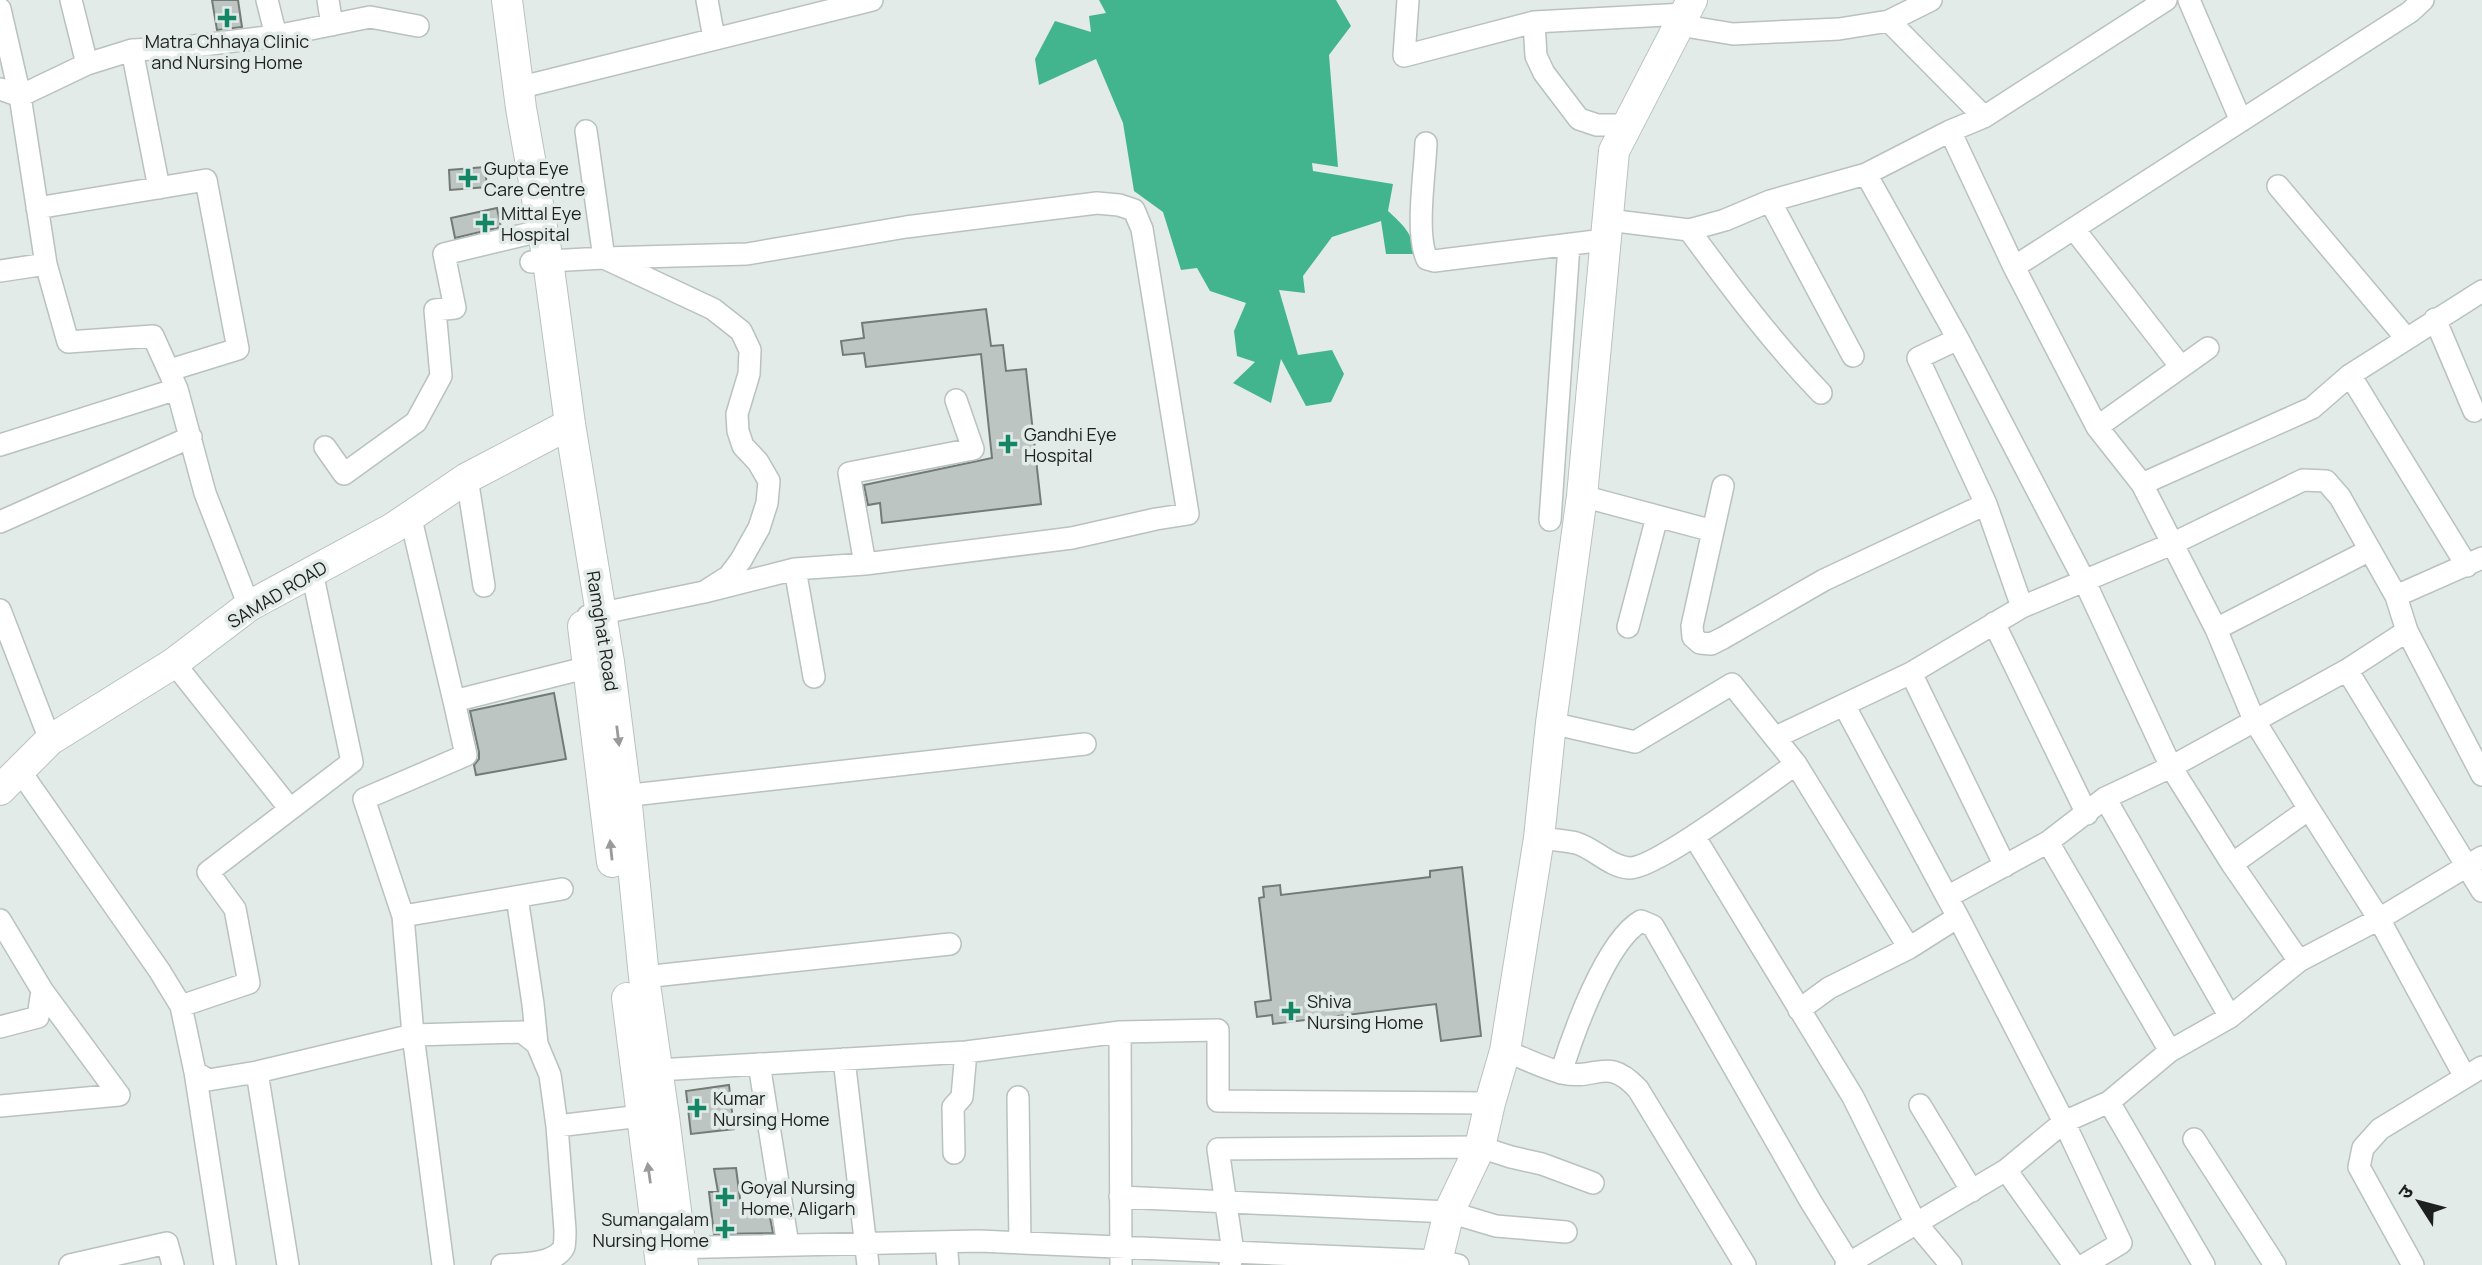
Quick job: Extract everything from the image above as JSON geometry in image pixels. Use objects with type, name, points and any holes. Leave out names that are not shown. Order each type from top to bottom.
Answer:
[{"type":"main road","name":"Ramghat Road","points":[[492,0],[505,111],[535,252],[563,428],[592,615],[615,797],[658,1070],[671,1257]]},
{"type":"main road","name":"Ramghat Road","points":[[507,0],[541,231],[535,252]]},
{"type":"main road","points":[[1444,1264],[1449,1212],[1480,1147],[1505,1051],[1539,838],[1551,723],[1582,496],[1614,151],[1685,13]]},
{"type":"main road","name":"SAMAD ROAD","points":[[10,780],[50,740],[174,663],[249,606],[393,528],[467,478],[563,428]]},
{"type":"main road","name":"Ramghat Road","points":[[592,615],[589,667],[615,797],[641,1116],[671,1257]]},
{"type":"street","points":[[71,0],[87,64]]},
{"type":"street","points":[[267,0],[276,36]]},
{"type":"street","points":[[328,0],[332,25]]},
{"type":"street","points":[[707,0],[714,38]]},
{"type":"street","points":[[518,88],[872,0]]},
{"type":"street","points":[[1408,0],[1405,56],[1534,22],[1685,13],[1733,34],[1839,29],[1889,21],[1931,0]]},
{"type":"street","points":[[1426,143],[1422,232],[1423,249],[1427,259],[1434,261],[1569,245],[1606,230],[1689,230],[1725,220],[1770,201],[1866,174],[1950,131],[1984,117],[2166,0]]},
{"type":"street","points":[[2189,0],[2241,121]]},
{"type":"street","points":[[2014,267],[2410,12],[2423,0]]},
{"type":"street","points":[[0,9],[10,92],[37,208],[46,264],[68,342],[153,336],[174,380],[205,494],[249,606]]},
{"type":"street","points":[[10,92],[132,50],[178,48],[276,36],[332,25],[360,10],[370,17],[418,26]]},
{"type":"street","points":[[1889,21],[1984,117]]},
{"type":"street","points":[[1534,22],[1536,55],[1544,73],[1579,119],[1597,125],[1628,125]]},
{"type":"street","points":[[132,50],[159,188]]},
{"type":"street","points":[[586,131],[604,258]]},
{"type":"street","points":[[1950,131],[2014,267],[2097,427],[2142,484],[2174,543],[2216,629],[2254,720],[2474,1072],[2380,1129],[2363,1148],[2359,1167],[2413,1265]]},
{"type":"street","points":[[1866,174],[1958,339],[2084,580],[2171,767],[2232,864],[2300,961]]},
{"type":"street","points":[[0,445],[174,380],[238,349],[206,180],[37,208]]},
{"type":"street","points":[[2278,186],[2406,338]]},
{"type":"street","points":[[1770,201],[1853,356]]},
{"type":"street","points":[[325,447],[344,474],[416,422],[441,376],[436,310],[455,308],[444,254],[535,252],[604,258],[747,254],[906,227],[1097,203],[1119,205],[1134,210],[1142,229],[1188,514],[1072,538],[865,564],[795,569],[704,593],[592,615]]},
{"type":"street","points":[[2074,229],[2181,367]]},
{"type":"street","points":[[1689,230],[1748,311],[1787,358],[1821,393]]},
{"type":"street","points":[[1550,520],[1569,245]]},
{"type":"street","points":[[604,258],[713,309],[741,331],[750,350],[749,374],[737,414],[738,432],[743,446],[758,462],[769,481],[767,503],[759,528],[741,559],[729,576],[704,593]]},
{"type":"street","points":[[0,271],[46,264]]},
{"type":"street","points":[[2142,484],[2312,408],[2350,375],[2482,291]]},
{"type":"street","points":[[2435,319],[2474,411]]},
{"type":"street","points":[[1958,339],[1918,358],[1986,504],[2022,607]]},
{"type":"street","points":[[2097,427],[2208,348]]},
{"type":"street","points":[[2350,375],[2474,562],[2396,596]]},
{"type":"street","points":[[865,564],[849,473],[974,449],[957,400]]},
{"type":"street","points":[[0,522],[191,437]]},
{"type":"street","points":[[467,478],[484,586]]},
{"type":"street","points":[[1776,737],[1912,673],[2022,607],[2174,543],[2303,480],[2326,481],[2340,497],[2396,596],[2407,631],[2482,775]]},
{"type":"street","points":[[1724,486],[1692,626],[1693,636],[1700,643],[1711,644],[1824,580],[1986,504]]},
{"type":"street","points":[[1582,496],[1713,531]]},
{"type":"street","points":[[410,515],[466,755],[364,799],[403,916],[412,1035],[443,1265]]},
{"type":"street","points":[[1628,627],[1657,517]]},
{"type":"street","points":[[2216,629],[2370,551]]},
{"type":"street","points":[[795,569],[814,677]]},
{"type":"street","points":[[181,1006],[248,983],[235,909],[208,872],[352,762],[312,572]]},
{"type":"street","points":[[0,610],[50,740]]},
{"type":"street","points":[[1994,623],[2087,814]]},
{"type":"street","points":[[1947,897],[2048,842],[2105,798],[2171,767],[2347,670],[2407,631]]},
{"type":"street","points":[[174,663],[290,808]]},
{"type":"street","points":[[454,701],[589,667]]},
{"type":"street","points":[[2347,670],[2474,861],[2482,891]]},
{"type":"street","points":[[1912,673],[2005,866]]},
{"type":"street","points":[[1551,723],[1634,742],[1732,684],[1796,764],[1909,948]]},
{"type":"street","points":[[1844,705],[2064,1122],[2121,1243],[2084,1265]]},
{"type":"street","points":[[615,797],[1085,744]]},
{"type":"street","points":[[1539,838],[1577,843],[1628,868],[1639,866],[1694,836],[1796,764]]},
{"type":"street","points":[[10,780],[159,970],[181,1006],[195,1072],[225,1265]]},
{"type":"street","points":[[2105,798],[2231,1017]]},
{"type":"street","points":[[2232,864],[2309,809]]},
{"type":"street","points":[[1694,836],[1853,1097],[1915,1222],[1951,1265]]},
{"type":"street","points":[[2048,842],[2170,1051]]},
{"type":"street","points":[[1561,1073],[1577,1023],[1598,979],[1630,927],[1641,921],[1653,926],[1847,1264],[2006,1170],[2064,1122],[2109,1102],[2170,1051],[2231,1017],[2300,961],[2379,919],[2474,861]]},
{"type":"street","points":[[403,916],[562,889]]},
{"type":"street","points":[[502,1265],[545,1262],[556,1257],[564,1246],[565,1230],[550,1075],[537,1044],[517,897]]},
{"type":"street","points":[[1799,1010],[1829,988],[1909,948],[1958,917]]},
{"type":"street","points":[[0,920],[43,990],[119,1095],[0,1106]]},
{"type":"street","points":[[644,977],[950,944]]},
{"type":"street","points":[[0,1027],[37,1017],[43,990]]},
{"type":"street","points":[[658,1070],[966,1052],[1120,1032],[1218,1030],[1217,1101],[1490,1103]]},
{"type":"street","points":[[195,1072],[208,1080],[257,1072],[412,1035],[522,1032],[537,1044]]},
{"type":"street","points":[[1120,1032],[1120,1256]]},
{"type":"street","points":[[1505,1051],[1561,1073],[1574,1075],[1614,1070],[1626,1077],[1638,1089],[1745,1265]]},
{"type":"street","points":[[954,1153],[953,1107],[962,1097],[966,1052]]},
{"type":"street","points":[[844,1059],[868,1265]]},
{"type":"street","points":[[759,1064],[794,1252]]},
{"type":"street","points":[[257,1072],[288,1265]]},
{"type":"street","points":[[1018,1097],[1020,1242]]},
{"type":"street","points":[[2109,1102],[2204,1265]]},
{"type":"street","points":[[1920,1105],[1972,1191]]},
{"type":"street","points":[[557,1126],[641,1116]]},
{"type":"street","points":[[2194,1139],[2275,1265]]},
{"type":"street","points":[[1232,1258],[1218,1149],[1480,1147],[1542,1164],[1593,1182]]},
{"type":"street","points":[[2006,1170],[2074,1265]]},
{"type":"street","points":[[1120,1197],[1449,1212],[1496,1226],[1566,1232]]},
{"type":"street","points":[[946,1242],[948,1265]]},
{"type":"street","points":[[671,1257],[794,1252],[866,1244],[1020,1242],[1120,1256],[1444,1264]]},
{"type":"street","points":[[70,1265],[167,1243],[173,1265]]},
{"type":"shaded area","points":[[1099,0],[1336,0],[1351,26],[1329,55],[1338,167],[1312,163],[1313,171],[1393,184],[1388,211],[1403,225],[1414,254],[1386,254],[1381,221],[1332,237],[1303,276],[1305,293],[1279,290],[1298,355],[1332,350],[1344,374],[1331,402],[1306,406],[1281,359],[1271,403],[1233,383],[1255,362],[1237,356],[1234,331],[1246,303],[1210,291],[1197,268],[1181,270],[1163,212],[1134,191],[1123,123],[1096,59],[1039,85],[1035,59],[1055,21],[1091,32],[1089,16],[1106,13]]},
{"type":"building","points":[[212,0],[238,0],[242,27],[217,30]]},
{"type":"building","points":[[485,167],[487,187],[450,190],[449,170]]},
{"type":"building","points":[[497,208],[501,227],[455,238],[451,218]]},
{"type":"building","points":[[986,309],[991,346],[1003,345],[1006,371],[1026,369],[1041,504],[882,523],[880,503],[868,505],[864,485],[992,458],[981,354],[866,367],[864,353],[843,355],[841,341],[864,338],[862,323]]},
{"type":"building","points":[[554,693],[566,759],[476,775],[474,765],[479,759],[479,752],[470,711]]},
{"type":"building","points":[[1462,867],[1481,1036],[1441,1041],[1436,1004],[1273,1024],[1272,1015],[1257,1017],[1255,1002],[1271,1000],[1259,898],[1264,897],[1263,887],[1280,885],[1281,895],[1430,877],[1430,871]]},
{"type":"building","points":[[729,1085],[734,1129],[691,1134],[686,1091]]},
{"type":"building","points":[[736,1168],[742,1214],[769,1212],[773,1233],[714,1234],[709,1192],[718,1192],[714,1169]]},
{"type":"place","name":"Matra Chhaya Clinic and Nursing Home","points":[[227,18]]},
{"type":"place","name":"Gupta Eye Care Centre","points":[[468,178]]},
{"type":"place","name":"Mittal Eye Hospital","points":[[485,223]]},
{"type":"place","name":"Gandhi Eye Hospital","points":[[1008,444]]},
{"type":"place","name":"Shiva Nursing Home","points":[[1291,1011]]},
{"type":"place","name":"Kumar Nursing Home","points":[[697,1108]]},
{"type":"place","name":"Goyal Nursing Home, Aligarh","points":[[725,1197]]},
{"type":"place","name":"Sumangalam Nursing Home","points":[[725,1229]]}]
